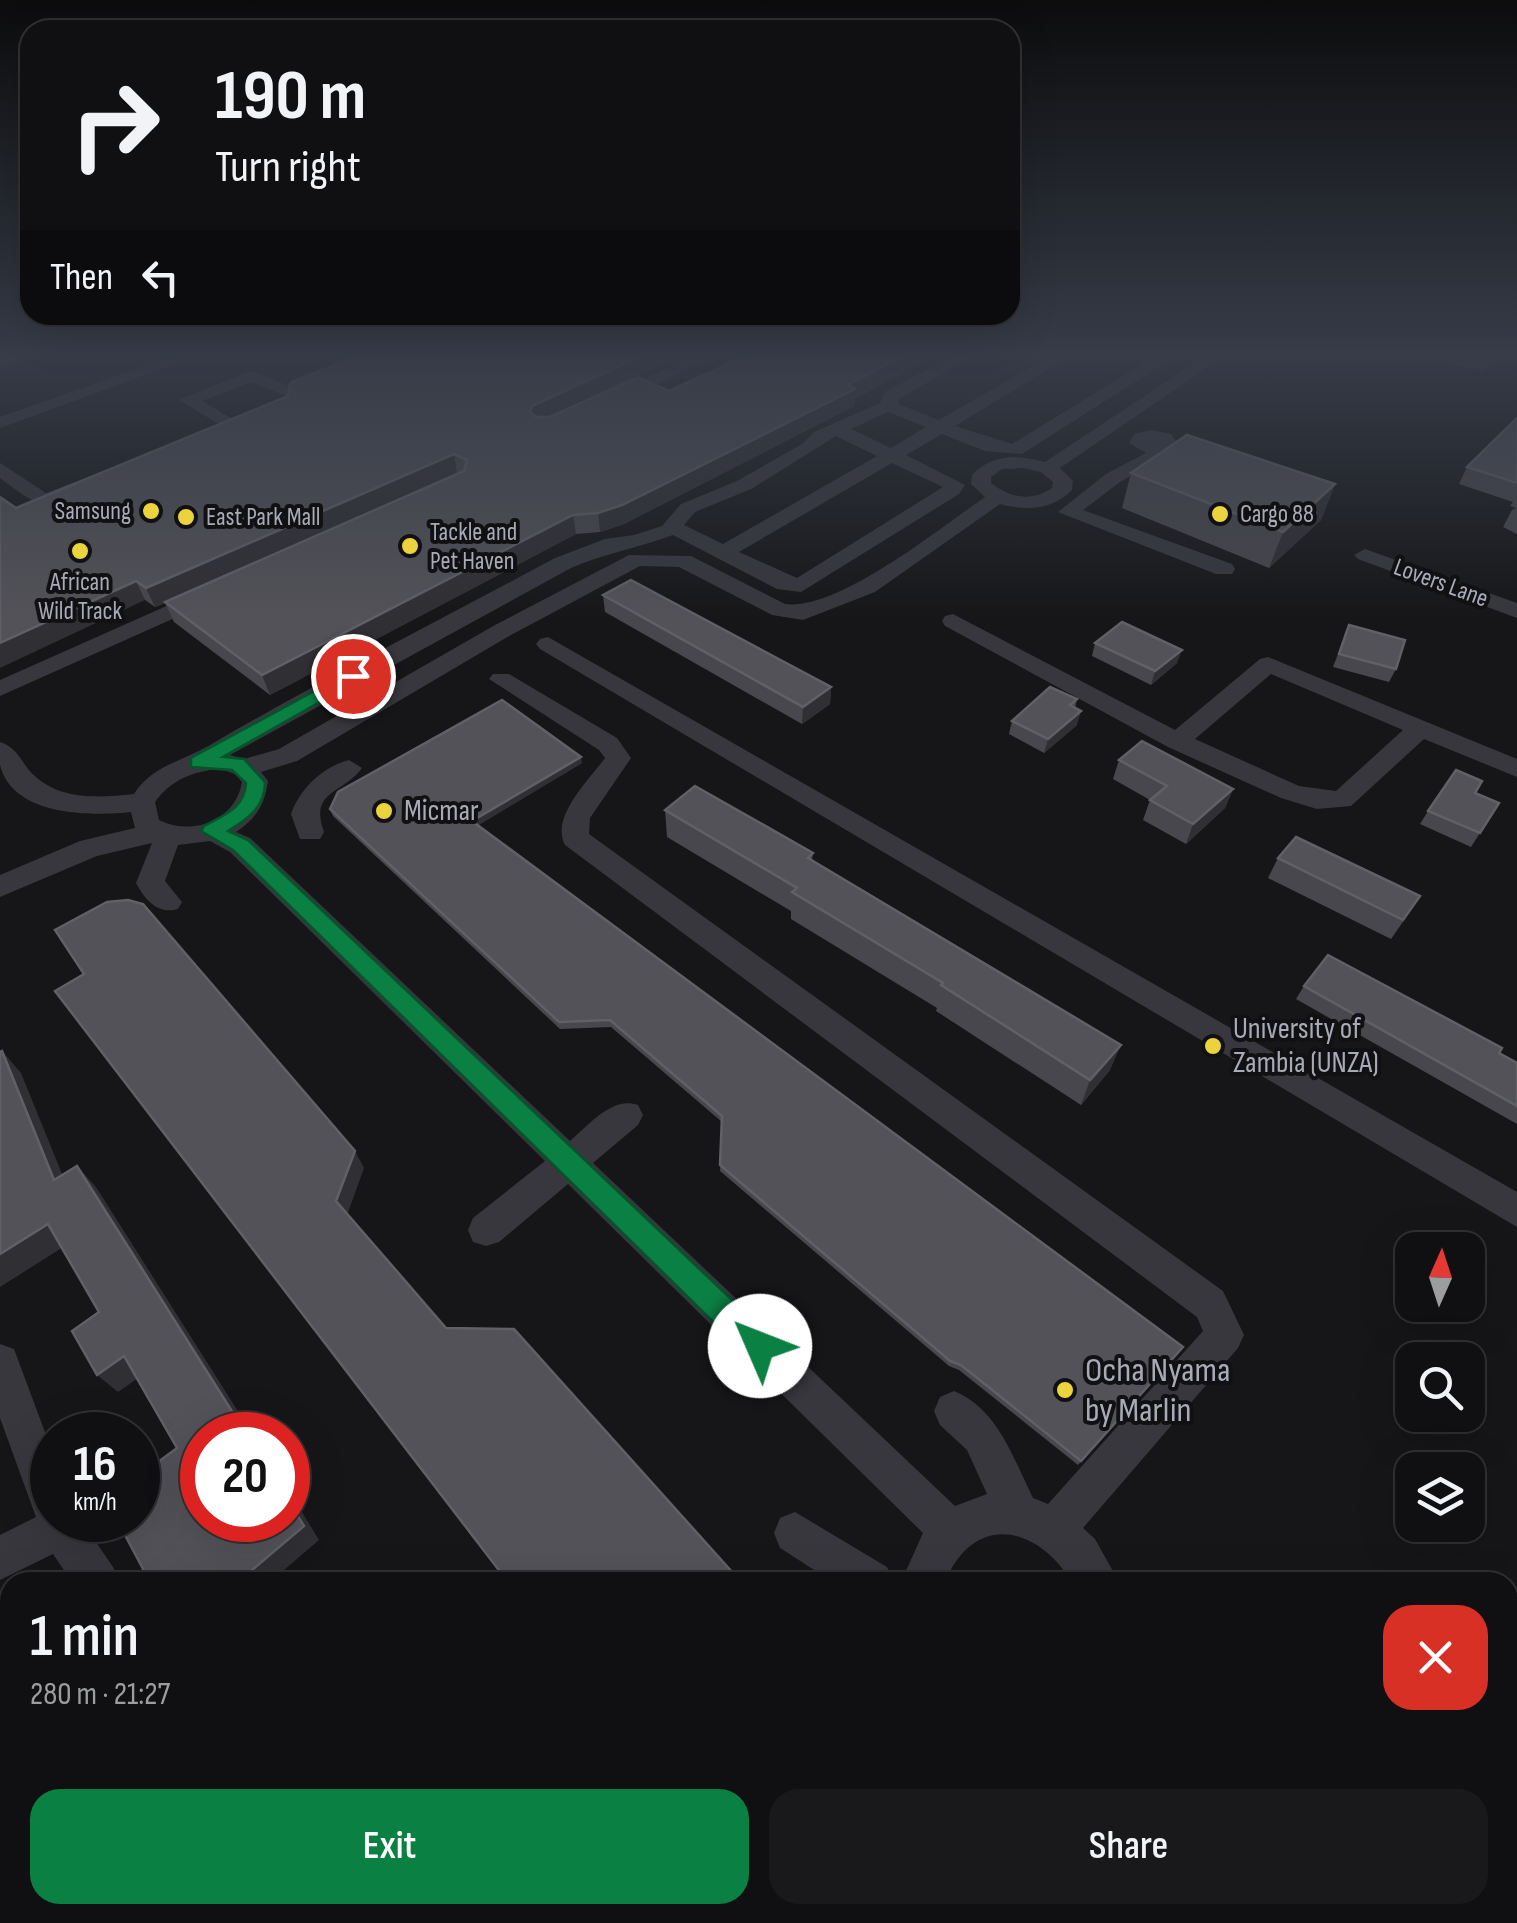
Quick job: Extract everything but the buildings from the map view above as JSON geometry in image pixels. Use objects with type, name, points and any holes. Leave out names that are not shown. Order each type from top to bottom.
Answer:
[{"type":"lane","points":[[168,902],[150,883],[157,857],[152,820],[163,778],[198,763],[283,713],[563,564],[612,543],[648,538],[672,528],[688,508],[775,469],[817,442]]},
{"type":"lane","points":[[672,528],[786,584],[800,585],[956,484],[863,442]]},
{"type":"lane","points":[[723,553],[914,442]]},
{"type":"lane","points":[[933,442],[990,467]]},
{"type":"lane","points":[[977,442],[1014,450],[1027,442]]},
{"type":"lane","points":[[1048,468],[1087,442]]},
{"type":"lane","points":[[1172,451],[1140,455],[1068,512],[1224,569]]},
{"type":"lane","points":[[1059,492],[1060,477],[1048,468],[1014,462],[990,467],[982,475],[981,484],[998,497],[1032,503],[1059,492],[1083,501]]},
{"type":"lane","points":[[0,469],[44,501],[98,479]]},
{"type":"lane","points":[[0,888],[152,820],[239,809],[288,755],[636,560],[683,561],[780,610],[802,613],[866,587],[998,497]]},
{"type":"lane","name":"Lovers Lane","points":[[1365,555],[1517,612]]},
{"type":"lane","points":[[0,689],[230,585]]},
{"type":"lane","points":[[953,621],[1177,741],[1290,792],[1317,800],[1342,800],[1421,728]]},
{"type":"lane","points":[[548,644],[1517,1211]]},
{"type":"lane","points":[[1177,741],[1268,664],[1517,769]]},
{"type":"lane","points":[[425,675],[483,672],[498,685],[608,744],[618,758],[577,817],[575,838],[1210,1304],[1225,1335],[1036,1521]]},
{"type":"lane","points":[[310,832],[304,814],[312,796],[338,776],[347,721]]},
{"type":"lane","points":[[0,750],[31,788],[62,801],[114,805],[152,820]]},
{"type":"lane","points":[[198,763],[221,761],[239,809],[569,1162],[950,1530]]},
{"type":"lane","points":[[486,1230],[626,1115]]},
{"type":"lane","points":[[0,1363],[30,1444]]},
{"type":"lane","points":[[954,1411],[980,1436],[1036,1521]]},
{"type":"lane","points":[[926,1572],[950,1530],[970,1518],[993,1512],[1036,1521],[1073,1544],[1091,1572]]},
{"type":"lane","points":[[795,1534],[856,1572]]},
{"type":"lane","points":[[0,1558],[30,1536]]},
{"type":"lane","points":[[73,1542],[92,1572]]},
{"type":"place","name":"Samsung","points":[[151,511]]},
{"type":"place","name":"Cargo 88","points":[[1220,514]]},
{"type":"place","name":"East Park Mall","points":[[186,517]]},
{"type":"place","name":"Tackle and Pet Haven","points":[[410,546]]},
{"type":"place","name":"African Wild Track","points":[[80,551]]},
{"type":"place","name":"Micmar","points":[[384,811]]},
{"type":"place","name":"University of Zambia (UNZA)","points":[[1213,1046]]},
{"type":"place","name":"Ocha Nyama by Marlin","points":[[1065,1390]]},
{"type":"route","points":[[353,676],[198,763],[237,764],[256,782],[255,796],[242,813],[212,831],[240,845],[760,1346]]}]
